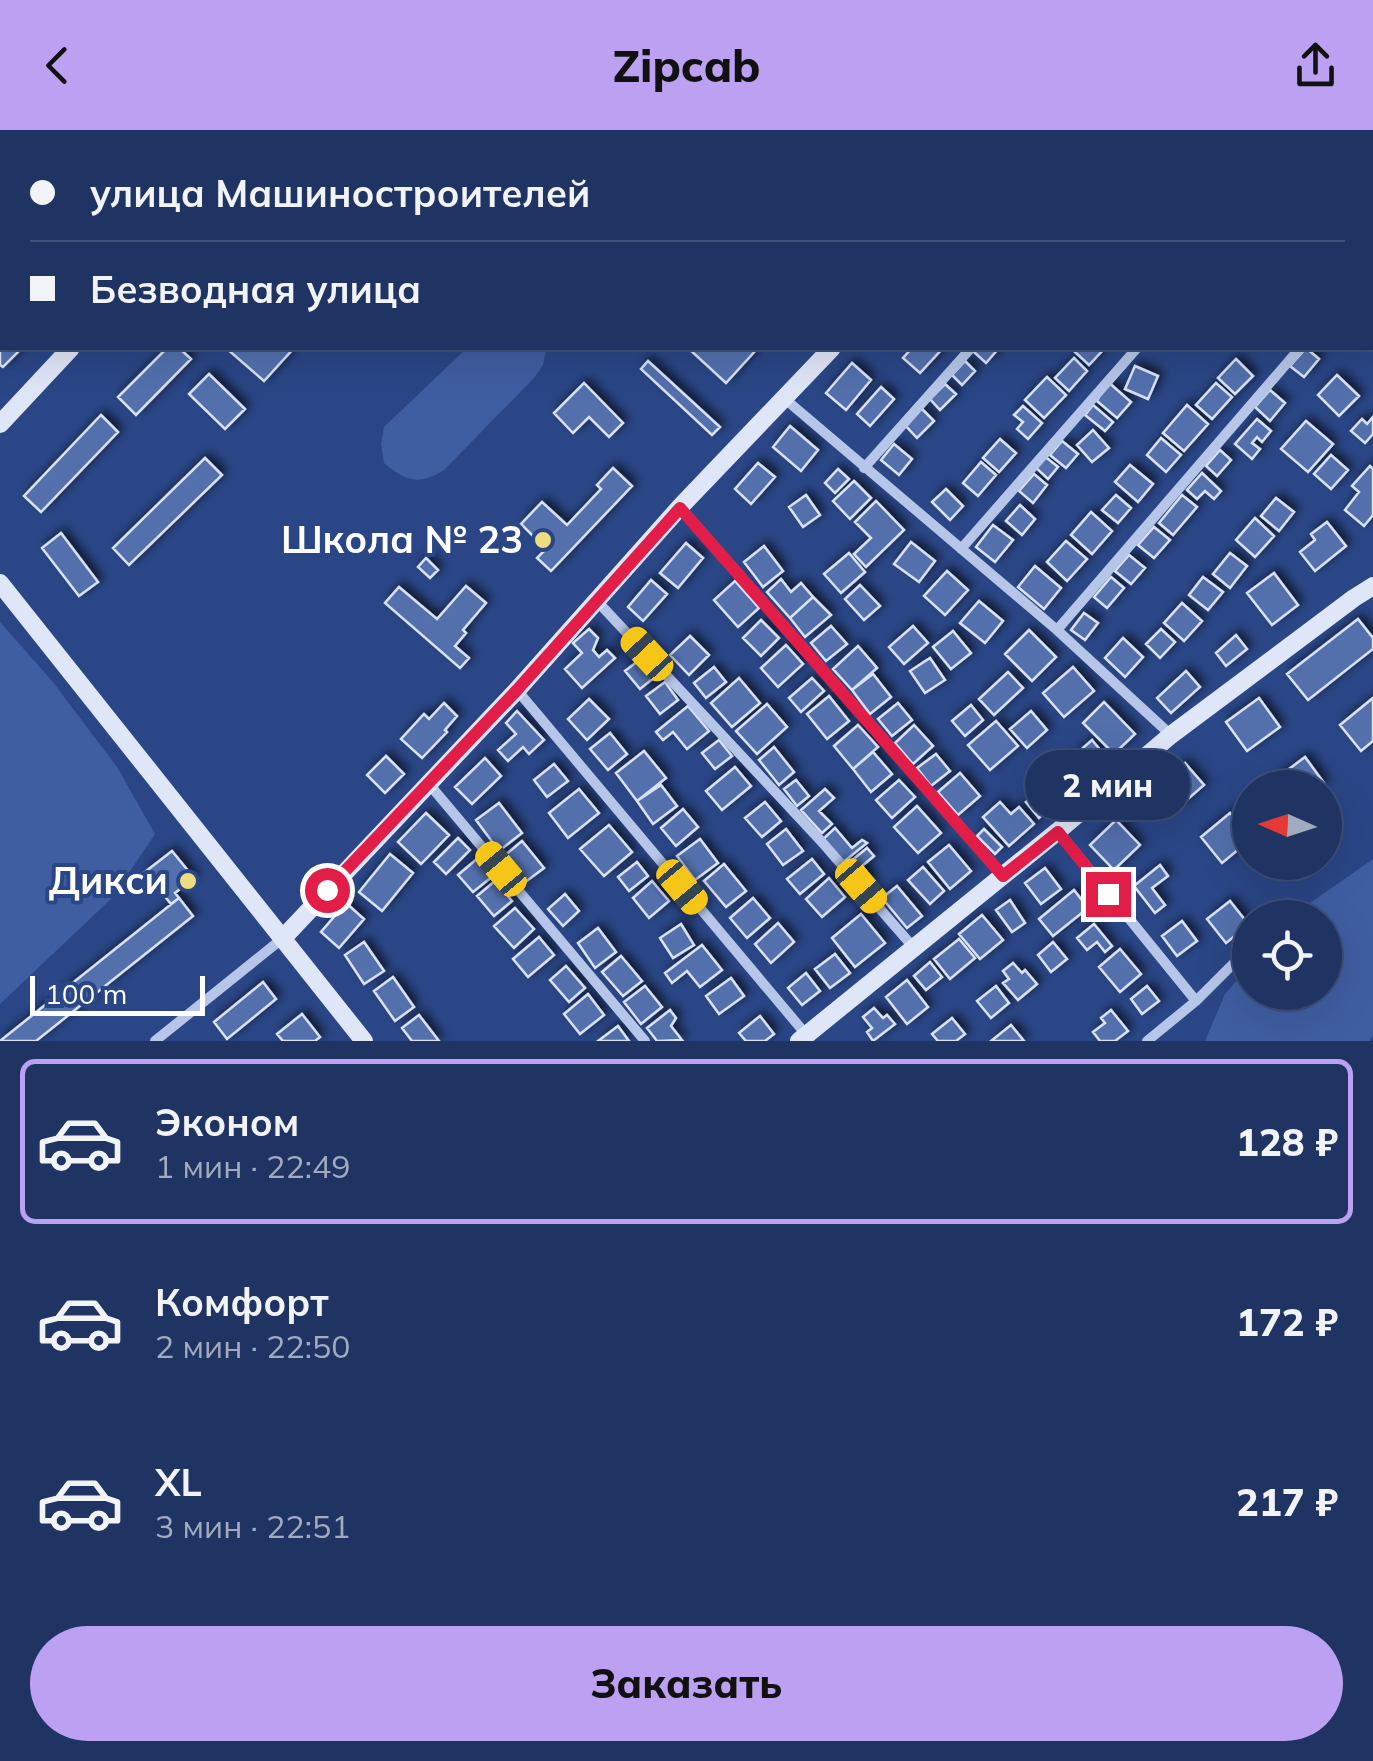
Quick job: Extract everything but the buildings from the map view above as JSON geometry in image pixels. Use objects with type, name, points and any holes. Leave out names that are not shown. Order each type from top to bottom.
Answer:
[{"type":"main road","points":[[0,424],[68,350]]},
{"type":"main road","points":[[284,938],[830,350]]},
{"type":"main road","points":[[0,583],[364,1041]]},
{"type":"main road","points":[[806,1039],[1171,735],[1373,586]]},
{"type":"street","points":[[864,468],[969,350]]},
{"type":"street","points":[[961,549],[1135,350]]},
{"type":"street","points":[[1057,630],[1298,350]]},
{"type":"street","points":[[784,398],[1057,630],[1171,735]]},
{"type":"street","points":[[680,508],[1003,876]]},
{"type":"street","points":[[598,601],[821,841],[914,948]]},
{"type":"street","points":[[517,690],[806,1039]]},
{"type":"street","points":[[429,784],[645,1041]]},
{"type":"street","points":[[1058,832],[1196,1001]]},
{"type":"street","points":[[155,1041],[284,938]]},
{"type":"street","points":[[1147,1041],[1232,965]]},
{"type":"shaded area","points":[[465,350],[546,350],[543,365],[534,378],[444,470],[420,480],[399,474],[384,463],[384,427]]},
{"type":"shaded area","points":[[0,622],[52,681],[117,767],[155,834],[112,898],[0,1004]]},
{"type":"shaded area","points":[[1373,859],[1373,1035],[1369,1041],[1205,1041],[1232,986],[1232,1010],[1342,1010],[1342,900],[1314,900]]},
{"type":"place","name":"Школа № 23","points":[[543,540]]},
{"type":"place","name":"Дикси","points":[[188,881]]},
{"type":"route","points":[[327,890],[517,690],[680,508],[1003,876],[1058,832],[1108,894]]}]
